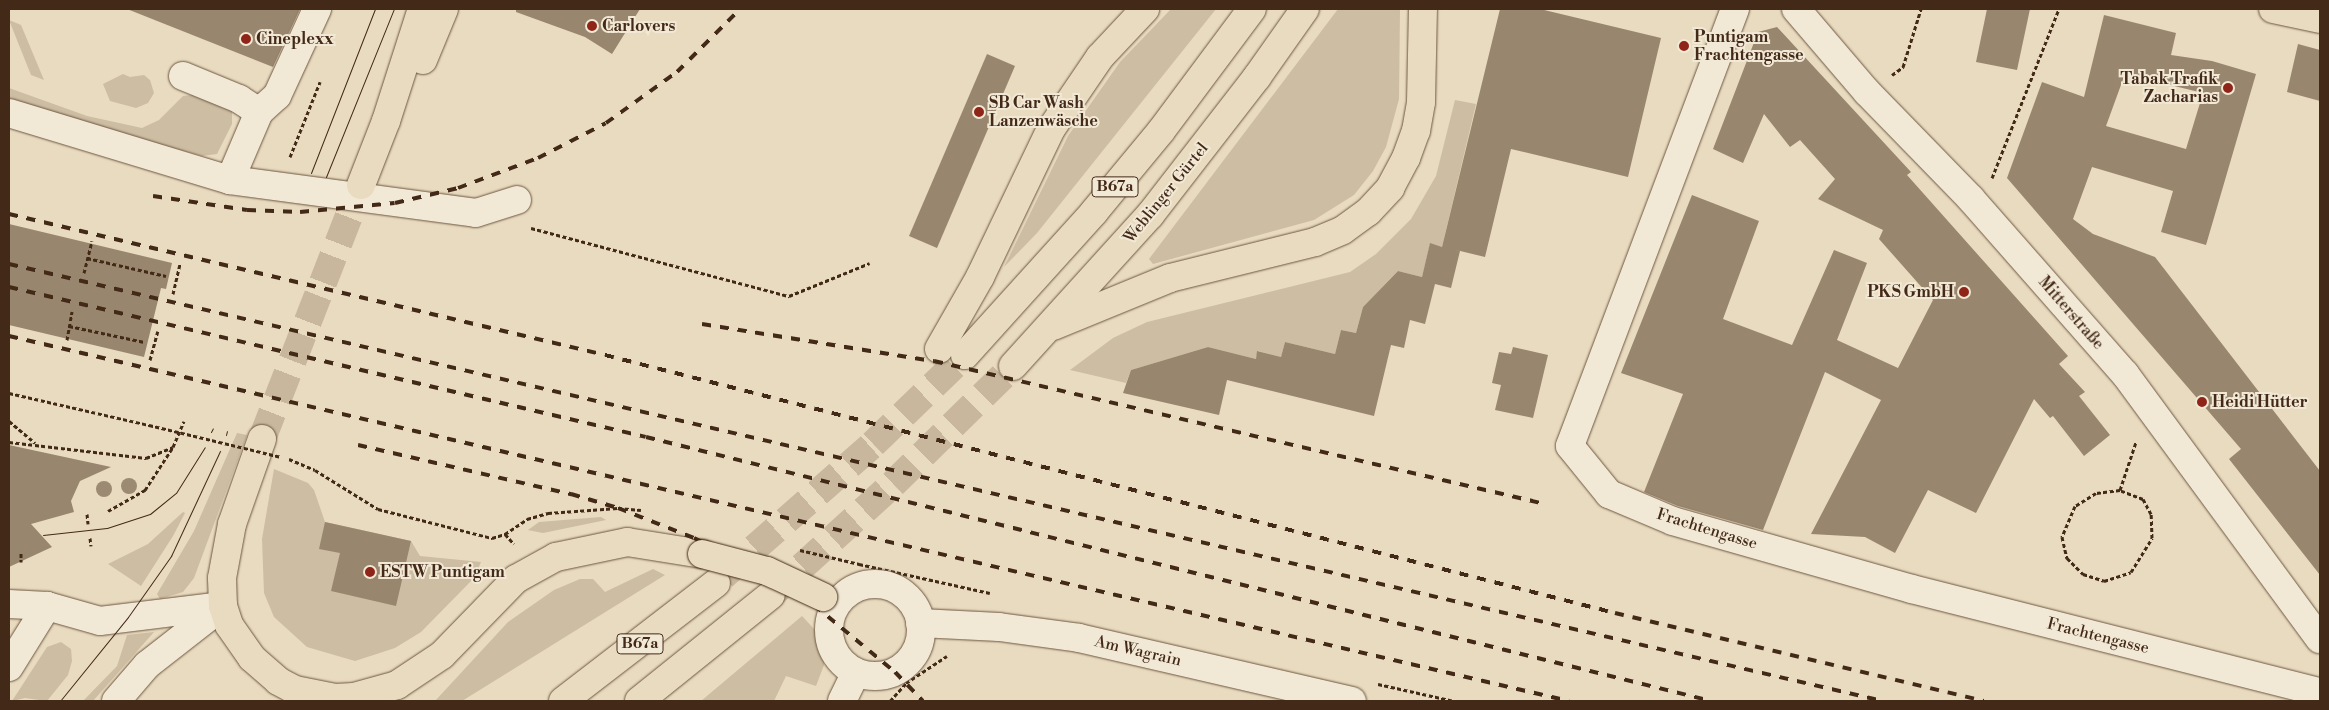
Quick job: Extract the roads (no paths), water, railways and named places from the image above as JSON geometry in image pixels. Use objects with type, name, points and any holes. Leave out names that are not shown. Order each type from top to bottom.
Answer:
[{"type":"main road","points":[[361,185],[386,121],[422,9]]},
{"type":"main road","points":[[386,121],[416,76],[444,9]]},
{"type":"main road","points":[[939,348],[980,277],[1051,129],[1100,57],[1144,9]]},
{"type":"main road","name":"B67a","points":[[965,355],[1094,212],[1162,131],[1252,9]]},
{"type":"main road","name":"Weblinger Gürtel","points":[[1014,366],[1053,326],[1150,215],[1257,78],[1305,9]]},
{"type":"main road","points":[[1053,326],[1170,278],[1314,242],[1343,230],[1368,212],[1390,188],[1406,158],[1416,131],[1421,102],[1423,9]]},
{"type":"main road","points":[[2273,9],[2320,19]]},
{"type":"main road","points":[[271,448],[230,533],[222,578],[223,606],[239,642],[252,658],[278,681],[314,695],[354,697],[397,685],[419,672],[464,634],[516,579],[556,558],[627,542],[702,554],[767,571],[829,602]]},
{"type":"main road","name":"B67a","points":[[563,701],[716,583]]},
{"type":"main road","name":"B67a","points":[[639,701],[771,595]]},
{"type":"street","points":[[230,180],[259,112],[277,96],[317,9]]},
{"type":"street","name":"Frachtengasse","points":[[1735,9],[1570,446],[1608,494],[1674,521],[1912,589],[2320,692]]},
{"type":"street","name":"Mitterstraße","points":[[1796,9],[1868,92],[1980,208],[2125,374],[2320,639]]},
{"type":"street","points":[[183,76],[239,99],[259,112]]},
{"type":"street","points":[[9,113],[230,180],[476,213],[519,213]]},
{"type":"street","points":[[895,580],[911,601],[920,623],[918,646],[904,666],[884,675],[856,672],[837,657],[830,642],[829,602],[859,587],[882,585],[895,580]]},
{"type":"street","points":[[9,604],[47,606],[100,621],[223,606]]},
{"type":"street","points":[[9,667],[16,644],[47,606]]},
{"type":"street","points":[[116,701],[147,665],[223,606]]},
{"type":"street","name":"Am Wagrain","points":[[920,623],[999,627],[1079,638],[1352,701]]},
{"type":"street","points":[[842,701],[856,672]]},
{"type":"tunnel","points":[[262,439],[361,185]]},
{"type":"tunnel","points":[[723,576],[873,444],[965,355]]},
{"type":"tunnel","points":[[771,595],[893,484],[1013,366]]},
{"type":"tram line","points":[[311,173],[375,9]]},
{"type":"tram line","points":[[326,177],[394,9]]},
{"type":"tram line","points":[[211,432],[213,428]]},
{"type":"tram line","points":[[226,435],[227,431]]},
{"type":"tram line","points":[[43,535],[107,528],[150,514],[176,493],[205,447]]},
{"type":"tram line","points":[[60,701],[128,617],[171,556],[220,451]]},
{"type":"railway","points":[[153,196],[247,210],[300,212],[395,203],[458,188],[538,158],[606,123],[677,72],[740,9]]},
{"type":"railway","points":[[9,214],[605,355],[1615,613],[1984,701]]},
{"type":"railway","points":[[9,264],[1883,701]]},
{"type":"railway","points":[[9,287],[646,437],[1711,701]]},
{"type":"railway","points":[[702,324],[934,361],[1545,504]]},
{"type":"railway","points":[[9,336],[1569,701]]},
{"type":"railway","points":[[358,445],[571,494],[618,508],[694,538],[770,576],[814,605],[895,672],[923,701]]},
{"type":"place","name":"Carlovers","points":[[592,26]]},
{"type":"place","name":"Cineplexx","points":[[246,39]]},
{"type":"place","name":"Puntigam Frachtengasse","points":[[1684,46]]},
{"type":"place","name":"Tabak Trafik Zacharias","points":[[2228,88]]},
{"type":"place","name":"SB Car Wash Lanzenwäsche","points":[[979,112]]},
{"type":"place","name":"PKS GmbH","points":[[1964,292]]},
{"type":"place","name":"Heidi Hütter","points":[[2202,402]]},
{"type":"place","name":"ESTW Puntigam","points":[[370,572]]}]
